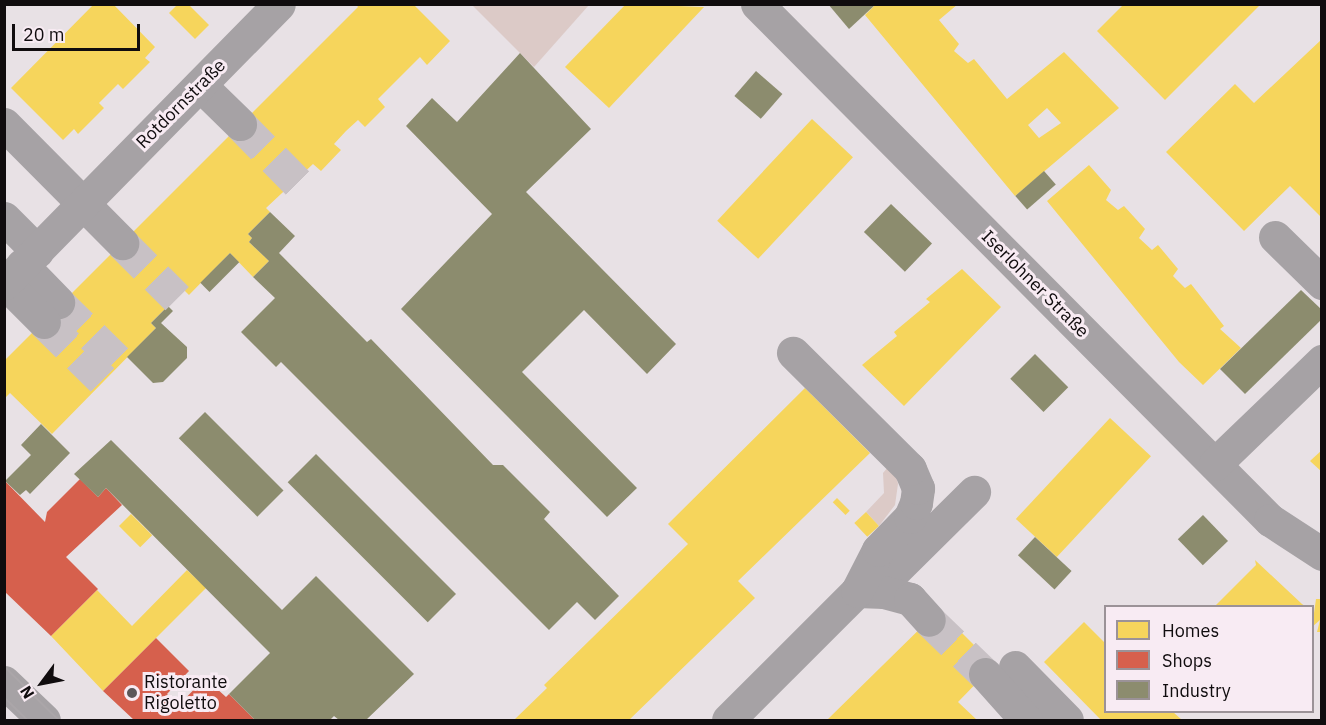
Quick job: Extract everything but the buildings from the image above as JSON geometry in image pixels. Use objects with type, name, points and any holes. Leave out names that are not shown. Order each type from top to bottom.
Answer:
[{"type":"street","name":"Rotdornstraße","points":[[17,271],[279,4]]},
{"type":"street","name":"Iserlohner Straße","points":[[757,4],[1282,532],[1322,554]]},
{"type":"street","points":[[200,85],[240,124]]},
{"type":"street","points":[[4,124],[122,243]]},
{"type":"street","points":[[4,218],[17,271],[51,312]]},
{"type":"street","points":[[1275,237],[1322,283]]},
{"type":"street","points":[[793,353],[910,469],[918,488],[910,517],[878,549],[857,591]]},
{"type":"street","points":[[1215,464],[1322,362]]},
{"type":"street","points":[[728,720],[857,591],[891,574],[974,492]]},
{"type":"street","points":[[857,591],[884,592],[910,599],[929,620]]},
{"type":"street","points":[[1026,720],[1000,671],[1067,720]]},
{"type":"street","points":[[4,682],[44,720]]},
{"type":"shaded area","points":[[472,5],[589,5],[534,67]]},
{"type":"shaded area","points":[[893,461],[898,484],[895,505],[879,526],[866,512],[884,493],[883,473]]},
{"type":"tunnel","points":[[240,124],[303,188]]},
{"type":"tunnel","points":[[122,243],[177,298]]},
{"type":"tunnel","points":[[58,302],[121,364]]},
{"type":"tunnel","points":[[44,322],[104,381]]},
{"type":"tunnel","points":[[929,620],[985,674]]},
{"type":"tram line","points":[[4,666],[59,720]]},
{"type":"tram line","points":[[4,697],[28,720]]},
{"type":"place","name":"Ristorante Rigoletto","points":[[132,693]]}]
